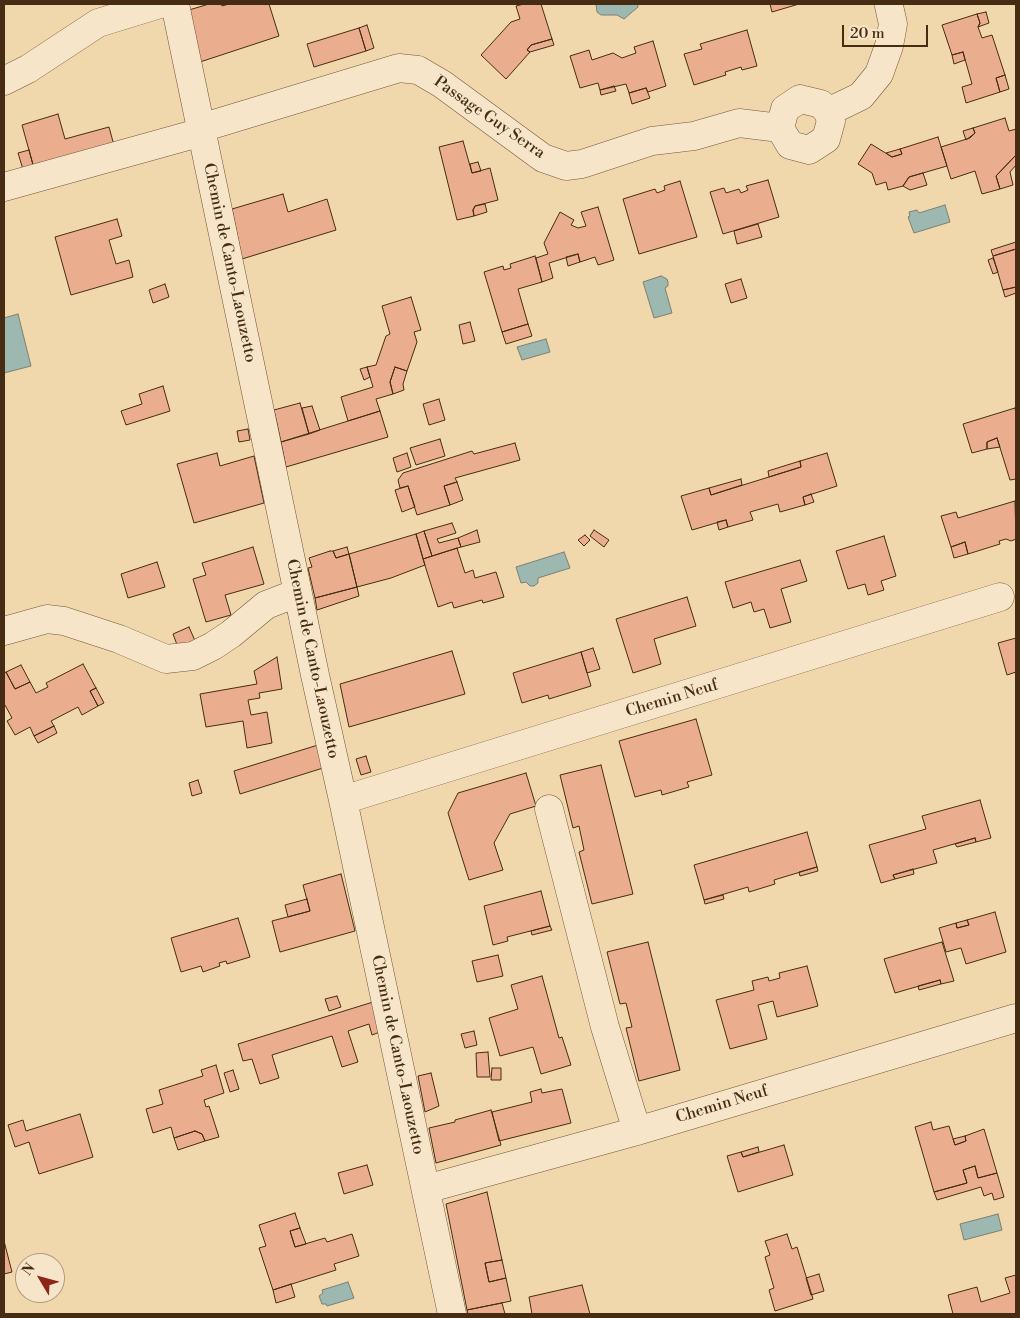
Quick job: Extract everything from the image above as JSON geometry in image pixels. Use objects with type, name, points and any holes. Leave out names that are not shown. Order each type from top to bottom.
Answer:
[{"type":"street","points":[[4,81],[28,68],[98,23],[160,4]]},
{"type":"street","name":"Chemin de Canto-Laouzetto","points":[[175,4],[452,1314]]},
{"type":"street","points":[[828,112],[861,96],[879,74],[889,46],[893,24],[889,6]]},
{"type":"street","name":"Passage Guy Serra","points":[[4,187],[202,130],[399,68],[418,70],[426,74],[543,158],[566,166],[582,164],[652,141],[694,136],[739,123],[780,128]]},
{"type":"street","points":[[800,99],[821,104],[828,112],[831,121],[826,139],[809,150],[790,145],[780,128],[785,108],[800,99]]},
{"type":"street","points":[[4,631],[47,619],[64,621],[119,639],[166,659],[193,656],[232,634],[266,605],[298,592]]},
{"type":"street","name":"Chemin Neuf","points":[[343,800],[1000,597]]},
{"type":"street","points":[[549,810],[605,1027],[637,1130]]},
{"type":"street","name":"Chemin Neuf","points":[[426,1189],[637,1130],[1016,1018]]},
{"type":"water","points":[[596,4],[638,4],[638,7],[624,19],[617,15],[601,15],[597,12]]},
{"type":"water","points":[[945,205],[950,222],[914,233],[908,217],[910,216],[909,212],[917,210],[919,213]]},
{"type":"water","points":[[661,276],[667,279],[668,282],[668,286],[665,288],[672,313],[654,318],[643,282]]},
{"type":"water","points":[[18,314],[31,366],[4,373],[4,318]]},
{"type":"water","points":[[546,339],[550,352],[522,360],[517,347]]},
{"type":"water","points":[[564,552],[570,568],[538,578],[538,583],[534,586],[530,586],[526,582],[521,583],[516,567]]},
{"type":"water","points":[[998,1214],[1002,1230],[964,1240],[960,1224]]},
{"type":"water","points":[[348,1282],[354,1298],[327,1306],[322,1304],[319,1296],[323,1293],[322,1290]]},
{"type":"building","points":[[209,4],[221,4],[222,6],[229,4],[269,4],[279,36],[200,62],[189,10]]},
{"type":"building","points":[[541,4],[552,39],[531,45],[527,50],[530,52],[506,79],[481,55],[511,22],[520,19],[516,6]]},
{"type":"building","points":[[770,4],[799,4],[772,12]]},
{"type":"building","points":[[986,12],[989,23],[978,27],[980,23],[977,14]]},
{"type":"building","points":[[977,14],[980,23],[978,27],[982,38],[992,35],[1005,75],[996,78],[1000,92],[966,103],[962,87],[972,84],[963,52],[952,55],[942,25]]},
{"type":"building","points":[[367,25],[374,48],[366,51],[359,28]]},
{"type":"building","points":[[359,28],[366,51],[314,67],[307,44]]},
{"type":"building","points":[[747,30],[757,66],[742,70],[741,67],[725,72],[726,75],[694,85],[684,54],[702,49],[700,44]]},
{"type":"building","points":[[552,39],[554,45],[530,52],[527,50],[531,45]]},
{"type":"building","points":[[653,41],[666,86],[648,92],[646,88],[629,93],[626,84],[600,90],[598,83],[580,88],[570,56],[589,50],[592,60],[613,53],[622,58],[636,53],[634,47]]},
{"type":"building","points":[[963,52],[965,60],[954,64],[952,55]]},
{"type":"building","points":[[1005,75],[1009,89],[1000,92],[996,78]]},
{"type":"building","points":[[614,86],[616,91],[601,95],[600,90]]},
{"type":"building","points":[[646,88],[650,98],[632,104],[629,93]]},
{"type":"building","points":[[58,114],[65,139],[109,127],[115,149],[35,172],[22,125]]},
{"type":"building","points":[[1005,118],[1009,131],[1016,129],[1016,155],[996,176],[1000,189],[982,194],[975,171],[951,179],[941,147],[970,138],[975,133],[973,128]]},
{"type":"building","points":[[973,128],[975,133],[966,140],[963,131]]},
{"type":"building","points":[[938,137],[947,166],[909,177],[903,186],[888,190],[886,182],[876,185],[872,173],[858,164],[871,144],[892,157],[902,154],[900,149]]},
{"type":"building","points":[[463,141],[472,173],[490,168],[498,200],[475,206],[473,210],[474,216],[457,220],[439,147]]},
{"type":"building","points":[[900,149],[902,154],[892,157],[886,153]]},
{"type":"building","points":[[29,150],[35,172],[25,176],[18,153]]},
{"type":"building","points":[[1016,155],[1016,165],[1010,172],[1013,185],[1000,189],[996,176]]},
{"type":"building","points":[[478,162],[481,171],[472,173],[470,164]]},
{"type":"building","points":[[923,173],[927,185],[910,190],[903,186],[909,177]]},
{"type":"building","points":[[768,180],[779,217],[723,234],[710,192],[724,188],[726,193],[739,189],[741,193],[748,190],[746,186]]},
{"type":"building","points":[[680,181],[697,237],[639,254],[623,199],[655,189],[657,193],[665,190],[664,186]]},
{"type":"building","points":[[283,194],[288,212],[327,199],[336,230],[242,259],[232,209]]},
{"type":"building","points":[[485,204],[487,212],[474,216],[473,210],[475,206]]},
{"type":"building","points":[[598,207],[614,260],[598,265],[595,257],[580,262],[578,254],[549,263],[553,278],[542,282],[536,258],[548,254],[544,243],[560,212],[574,220],[571,225],[578,228],[586,226],[581,212]]},
{"type":"building","points":[[117,219],[122,236],[109,240],[116,264],[129,260],[133,277],[71,295],[55,237]]},
{"type":"building","points":[[758,224],[762,237],[737,244],[734,231]]},
{"type":"building","points":[[1016,242],[1016,249],[993,256],[991,250]]},
{"type":"building","points":[[1016,249],[1016,287],[1003,290],[993,256]]},
{"type":"building","points":[[578,254],[580,262],[568,266],[566,257]]},
{"type":"building","points":[[535,256],[542,282],[518,289],[528,324],[502,332],[484,272],[503,266],[504,270],[511,268],[510,264]]},
{"type":"building","points":[[993,258],[998,272],[993,274],[988,260]]},
{"type":"building","points":[[741,279],[747,298],[731,303],[725,284]]},
{"type":"building","points":[[165,284],[169,297],[153,303],[149,290]]},
{"type":"building","points":[[1016,287],[1016,293],[1005,297],[1003,290]]},
{"type":"building","points":[[411,297],[421,330],[414,332],[417,342],[407,371],[395,367],[390,382],[393,394],[376,399],[380,411],[348,421],[341,397],[373,387],[367,367],[376,365],[386,336],[390,334],[382,306]]},
{"type":"building","points":[[470,322],[475,341],[463,344],[459,325]]},
{"type":"building","points":[[528,324],[532,336],[506,344],[502,332]]},
{"type":"building","points":[[367,367],[370,377],[364,380],[360,369]]},
{"type":"building","points":[[395,367],[407,371],[403,384],[404,390],[393,394],[390,382]]},
{"type":"building","points":[[163,386],[170,411],[126,425],[121,411],[142,404],[139,394]]},
{"type":"building","points":[[439,399],[445,420],[429,425],[423,404]]},
{"type":"building","points":[[300,403],[309,434],[281,442],[274,410]]},
{"type":"building","points":[[312,406],[320,430],[309,434],[302,408]]},
{"type":"building","points":[[1015,408],[1016,479],[1010,480],[997,438],[987,442],[987,449],[972,453],[963,424]]},
{"type":"building","points":[[380,411],[388,437],[286,467],[281,442]]},
{"type":"building","points":[[248,429],[250,440],[239,442],[237,431]]},
{"type":"building","points":[[997,438],[1000,447],[987,449],[987,442]]},
{"type":"building","points":[[440,439],[445,456],[416,465],[410,448]]},
{"type":"building","points":[[515,443],[520,460],[455,478],[457,482],[444,486],[450,505],[417,515],[408,486],[400,488],[398,480],[403,473],[472,451],[474,454]]},
{"type":"building","points":[[217,453],[220,466],[254,456],[264,503],[194,523],[177,464]]},
{"type":"building","points":[[407,453],[411,467],[397,472],[393,458]]},
{"type":"building","points":[[827,453],[837,486],[803,497],[805,505],[780,512],[778,504],[750,512],[753,520],[728,527],[726,520],[692,530],[681,496],[709,488],[711,495],[801,467],[800,461]]},
{"type":"building","points":[[800,461],[801,467],[769,477],[768,471]]},
{"type":"building","points":[[741,479],[742,485],[711,495],[709,488]]},
{"type":"building","points":[[457,482],[463,500],[450,505],[444,486]]},
{"type":"building","points":[[408,486],[415,507],[402,512],[395,490]]},
{"type":"building","points":[[811,494],[814,502],[805,505],[803,497]]},
{"type":"building","points":[[1015,501],[1016,539],[999,541],[1000,544],[968,554],[965,542],[951,547],[941,516],[956,512],[958,518]]},
{"type":"building","points":[[726,520],[728,527],[719,530],[717,522]]},
{"type":"building","points":[[452,523],[456,533],[437,539],[439,543],[458,538],[461,547],[432,556],[424,531]]},
{"type":"building","points":[[477,530],[480,542],[461,547],[458,538]]},
{"type":"building","points":[[594,530],[609,540],[604,547],[590,536]]},
{"type":"building","points":[[424,531],[432,556],[423,559],[416,534]]},
{"type":"building","points":[[416,534],[425,565],[391,578],[357,587],[349,554]]},
{"type":"building","points":[[585,535],[590,540],[584,546],[578,540]]},
{"type":"building","points":[[884,536],[896,576],[881,581],[884,590],[868,595],[865,584],[848,589],[836,551]]},
{"type":"building","points":[[965,542],[968,554],[954,558],[951,547]]},
{"type":"building","points":[[253,547],[264,584],[225,595],[231,615],[206,622],[193,579],[206,575],[202,563]]},
{"type":"building","points":[[347,547],[349,554],[336,558],[333,551]]},
{"type":"building","points":[[457,548],[465,573],[473,570],[475,578],[496,572],[504,597],[483,603],[482,600],[454,608],[452,602],[438,607],[423,559]]},
{"type":"building","points":[[333,551],[336,558],[349,554],[357,587],[315,598],[308,568],[312,567],[309,558]]},
{"type":"building","points":[[800,560],[807,581],[781,589],[791,622],[770,628],[764,609],[754,612],[751,602],[733,608],[725,582]]},
{"type":"building","points":[[157,562],[165,587],[128,598],[121,574]]},
{"type":"building","points":[[357,587],[359,596],[317,610],[315,598]]},
{"type":"building","points":[[687,597],[696,626],[654,639],[661,664],[633,673],[616,619]]},
{"type":"building","points":[[189,627],[196,643],[179,650],[173,634]]},
{"type":"building","points":[[1016,638],[1016,672],[1007,675],[998,643]]},
{"type":"building","points":[[593,648],[600,669],[587,673],[581,652]]},
{"type":"building","points":[[452,651],[465,694],[349,727],[340,684]]},
{"type":"building","points":[[581,652],[591,686],[549,699],[548,695],[522,703],[513,673]]},
{"type":"building","points":[[277,657],[282,689],[259,693],[260,698],[248,700],[251,715],[267,712],[272,743],[247,748],[243,721],[206,727],[200,694],[257,684],[254,671]]},
{"type":"building","points":[[83,664],[96,688],[90,691],[98,706],[82,715],[78,707],[51,721],[54,726],[34,736],[30,727],[15,735],[7,721],[12,718],[4,706],[4,673],[6,672],[15,689],[30,682],[36,693],[48,687],[46,683]]},
{"type":"building","points":[[21,665],[30,682],[15,689],[6,672]]},
{"type":"building","points":[[96,688],[104,703],[98,706],[90,691]]},
{"type":"building","points":[[696,719],[712,775],[687,782],[689,787],[662,795],[661,790],[635,797],[619,741]]},
{"type":"building","points":[[54,726],[57,733],[38,743],[34,736]]},
{"type":"building","points":[[318,745],[323,768],[240,794],[234,771]]},
{"type":"building","points":[[366,756],[371,772],[361,775],[356,759]]},
{"type":"building","points":[[601,765],[633,894],[592,904],[579,852],[584,850],[579,826],[573,828],[560,775]]},
{"type":"building","points":[[526,773],[536,806],[510,814],[494,843],[503,870],[469,880],[448,813],[458,793]]},
{"type":"building","points":[[198,780],[202,793],[192,796],[189,783]]},
{"type":"building","points":[[980,800],[991,838],[976,842],[975,838],[933,850],[937,863],[893,875],[895,879],[881,883],[869,845],[926,829],[922,816]]},
{"type":"building","points":[[807,832],[817,867],[774,880],[775,884],[749,892],[748,887],[704,900],[694,865]]},
{"type":"building","points":[[975,838],[976,842],[957,847],[955,844]]},
{"type":"building","points":[[817,867],[818,871],[800,876],[799,872]]},
{"type":"building","points":[[913,869],[914,874],[895,879],[893,875]]},
{"type":"building","points":[[341,874],[355,931],[280,952],[272,921],[310,911],[303,885]]},
{"type":"building","points":[[541,891],[550,926],[507,937],[508,941],[493,945],[484,906]]},
{"type":"building","points":[[723,895],[724,899],[705,904],[704,900]]},
{"type":"building","points":[[307,899],[310,911],[288,917],[285,905]]},
{"type":"building","points":[[995,912],[1006,952],[966,964],[961,948],[946,952],[939,928],[956,923],[957,928],[969,925],[967,920]]},
{"type":"building","points":[[238,918],[250,957],[227,964],[226,961],[219,963],[220,966],[203,972],[201,966],[181,972],[171,938]]},
{"type":"building","points":[[967,920],[969,925],[957,928],[956,923]]},
{"type":"building","points":[[550,926],[552,930],[532,935],[531,931]]},
{"type":"building","points":[[648,942],[680,1070],[639,1081],[626,1028],[632,1027],[626,1003],[620,1004],[607,952]]},
{"type":"building","points":[[942,942],[954,981],[941,984],[940,980],[895,993],[884,959]]},
{"type":"building","points":[[498,955],[503,976],[477,982],[472,961]]},
{"type":"building","points":[[807,966],[818,1006],[777,1017],[773,1001],[758,1005],[767,1039],[730,1049],[716,1000],[754,990],[752,981],[768,977],[769,981],[780,978],[779,973]]},
{"type":"building","points":[[542,976],[559,1038],[562,1037],[571,1065],[541,1074],[533,1047],[500,1056],[489,1018],[518,1009],[511,985]]},
{"type":"building","points":[[940,980],[941,984],[919,990],[918,986]]},
{"type":"building","points":[[337,996],[341,1007],[329,1011],[325,999]]},
{"type":"building","points":[[373,1002],[380,1032],[372,1035],[369,1024],[348,1031],[358,1062],[342,1067],[332,1036],[272,1055],[279,1078],[260,1084],[252,1059],[243,1061],[238,1044]]},
{"type":"building","points":[[474,1031],[477,1045],[465,1048],[461,1034]]},
{"type":"building","points":[[488,1052],[490,1077],[477,1077],[476,1053]]},
{"type":"building","points":[[216,1065],[224,1093],[204,1100],[206,1107],[209,1106],[219,1137],[205,1141],[202,1134],[195,1131],[174,1138],[171,1127],[153,1133],[146,1109],[163,1104],[159,1090],[203,1076],[201,1070]]},
{"type":"building","points":[[492,1068],[501,1068],[501,1080],[491,1080]]},
{"type":"building","points":[[233,1070],[239,1089],[230,1092],[224,1073]]},
{"type":"building","points":[[431,1073],[439,1106],[425,1112],[418,1076]]},
{"type":"building","points":[[541,1089],[542,1093],[562,1089],[571,1123],[499,1141],[492,1112],[532,1102],[530,1092]]},
{"type":"building","points":[[491,1110],[501,1145],[436,1163],[429,1128]]},
{"type":"building","points":[[80,1114],[93,1157],[39,1174],[29,1142],[15,1147],[8,1125],[23,1120],[26,1131]]},
{"type":"building","points":[[931,1122],[933,1130],[949,1126],[955,1145],[966,1141],[965,1136],[984,1129],[997,1173],[978,1178],[975,1166],[963,1170],[967,1183],[934,1192],[915,1127]]},
{"type":"building","points":[[195,1131],[202,1134],[205,1141],[178,1150],[174,1138]]},
{"type":"building","points":[[965,1136],[966,1141],[955,1145],[953,1139]]},
{"type":"building","points":[[784,1145],[793,1175],[738,1192],[727,1156],[741,1152],[743,1157]]},
{"type":"building","points":[[758,1147],[759,1152],[743,1157],[741,1152]]},
{"type":"building","points":[[367,1165],[373,1185],[344,1194],[338,1173]]},
{"type":"building","points":[[975,1166],[978,1178],[997,1173],[1004,1197],[994,1200],[992,1193],[984,1196],[981,1187],[937,1200],[934,1192],[967,1183],[963,1170]]},
{"type":"building","points":[[487,1192],[502,1260],[485,1263],[489,1282],[506,1278],[511,1301],[467,1310],[446,1204]]},
{"type":"building","points":[[295,1213],[300,1228],[290,1231],[295,1247],[325,1238],[327,1242],[352,1234],[359,1256],[334,1264],[336,1270],[273,1290],[259,1248],[266,1246],[259,1225]]},
{"type":"building","points":[[300,1228],[306,1244],[295,1247],[290,1231]]},
{"type":"building","points":[[787,1234],[792,1249],[797,1247],[813,1299],[775,1311],[769,1290],[774,1288],[765,1257],[770,1255],[765,1241]]},
{"type":"building","points":[[4,1241],[12,1272],[4,1274]]},
{"type":"building","points":[[502,1260],[506,1278],[489,1282],[485,1263]]},
{"type":"building","points":[[819,1274],[824,1291],[811,1295],[806,1278]]},
{"type":"building","points":[[1016,1275],[1016,1314],[953,1314],[948,1295],[977,1287],[981,1302],[1010,1293],[1005,1278]]},
{"type":"building","points":[[291,1284],[295,1297],[276,1303],[273,1290]]},
{"type":"building","points":[[582,1285],[590,1314],[532,1314],[529,1297]]},
{"type":"building","points":[[502,1303],[505,1314],[468,1314],[467,1310]]}]
